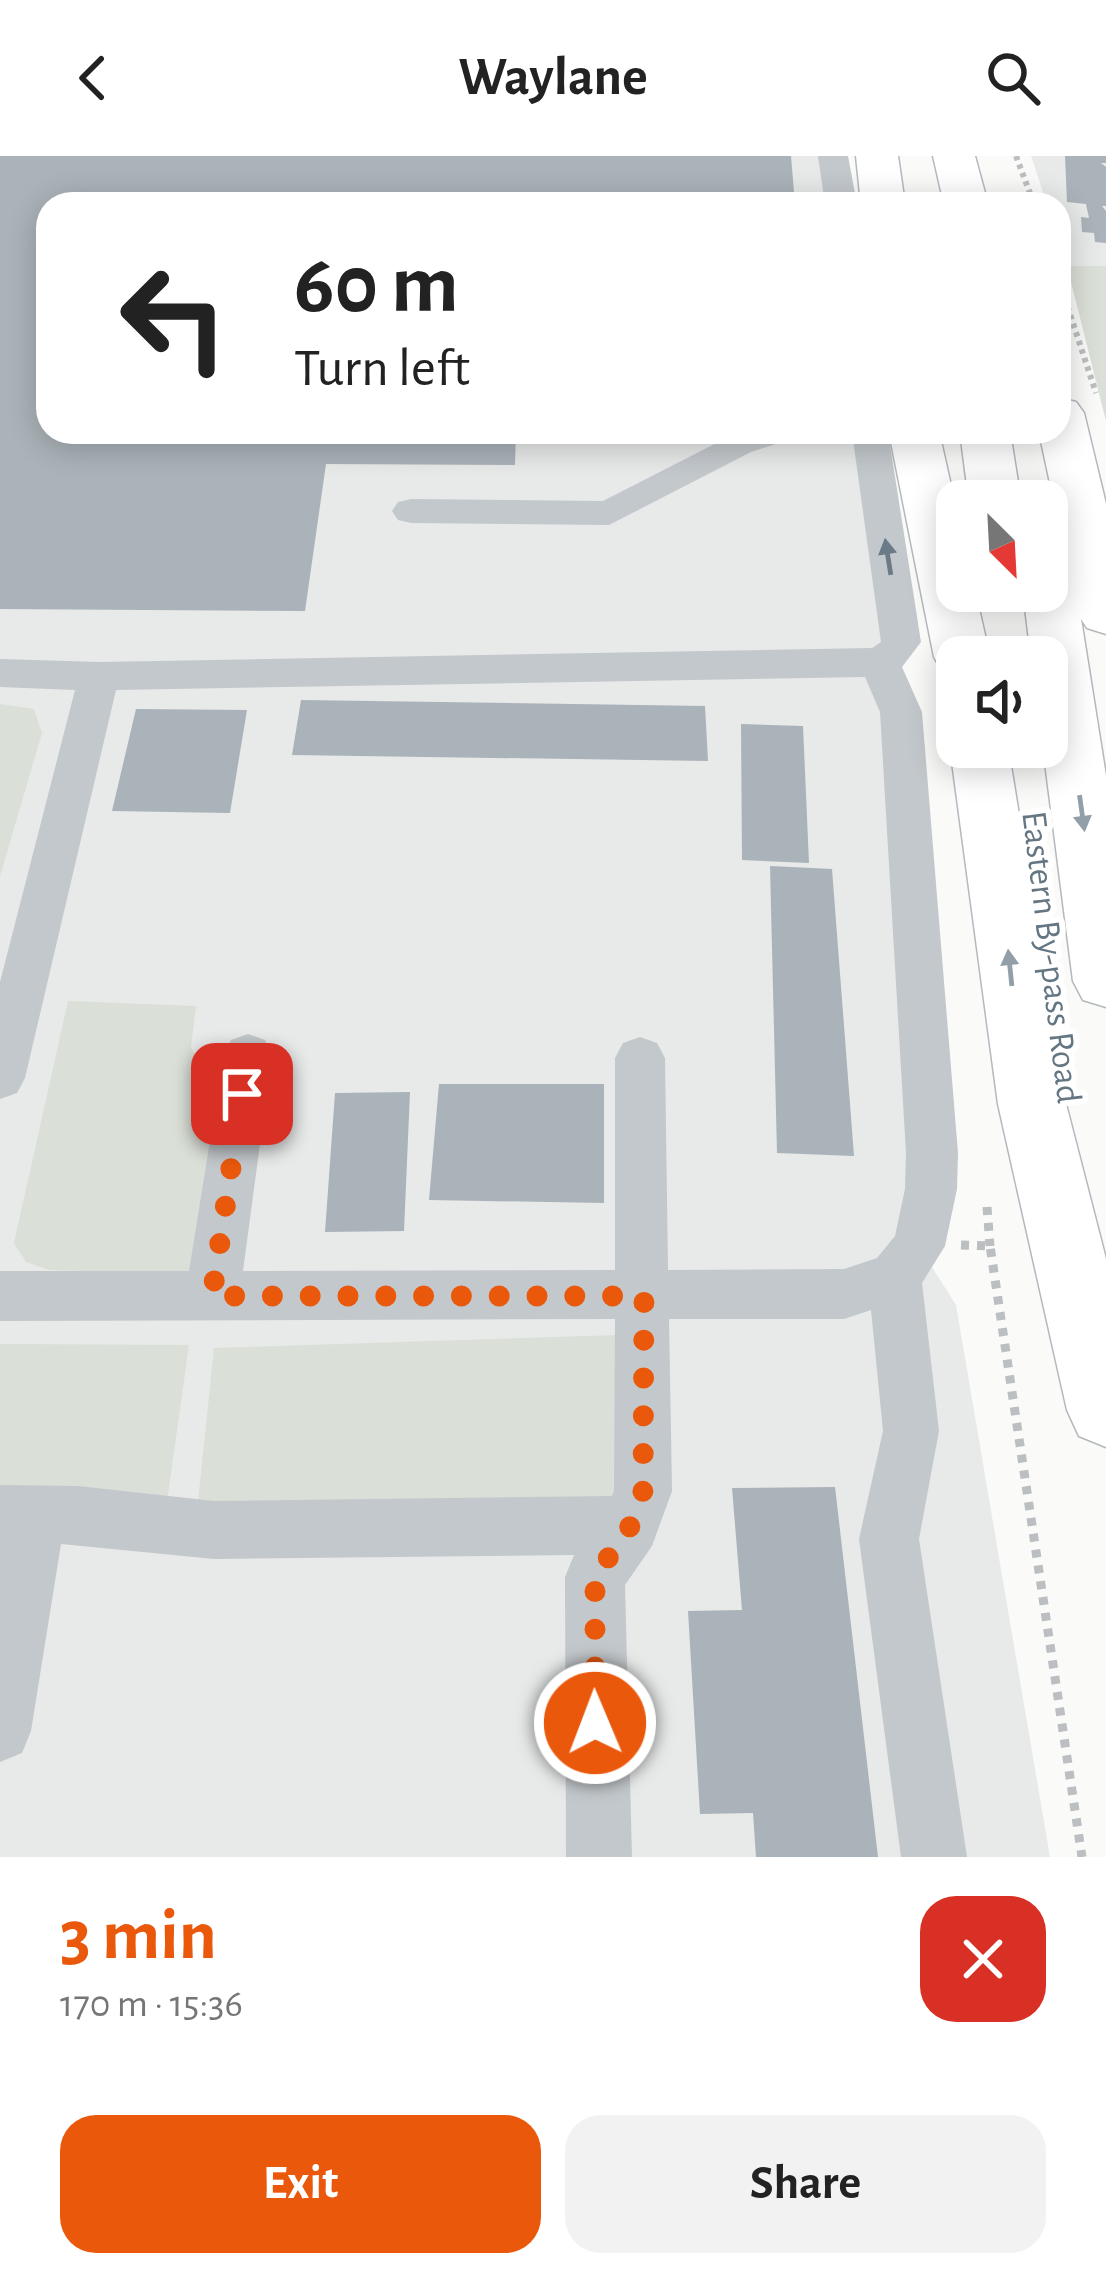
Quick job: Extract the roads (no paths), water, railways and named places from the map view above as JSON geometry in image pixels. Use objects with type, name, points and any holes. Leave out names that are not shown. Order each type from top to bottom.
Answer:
[{"type":"highway","points":[[877,156],[882,192]]},
{"type":"highway","points":[[919,156],[928,192]]},
{"type":"highway","points":[[954,156],[963,192]]},
{"type":"highway","points":[[1079,408],[1106,615]]},
{"type":"highway","points":[[917,444],[958,636]]},
{"type":"highway","points":[[987,444],[992,480]]},
{"type":"highway","points":[[1027,444],[1033,480]]},
{"type":"highway","name":"Eastern By-pass Road","points":[[1053,612],[1106,981]]},
{"type":"highway","points":[[982,768],[1032,1104],[1106,1410]]},
{"type":"highway","name":"Eastern By-pass Road","points":[[1029,768],[1106,1382]]},
{"type":"lane","points":[[833,156],[839,192]]},
{"type":"lane","points":[[411,511],[610,513],[738,444]]},
{"type":"lane","points":[[0,673],[100,676],[879,662],[895,653],[901,642],[872,444]]},
{"type":"lane","points":[[0,1296],[844,1294],[895,1277],[919,1246],[932,1153],[901,712],[879,662]]},
{"type":"lane","points":[[0,1078],[100,676]]},
{"type":"lane","points":[[212,1296],[248,1054]]},
{"type":"lane","points":[[599,1857],[595,1577],[631,1525],[643,1491],[640,1058]]},
{"type":"lane","points":[[895,1277],[910,1432],[889,1540],[934,1857]]},
{"type":"lane","points":[[0,1731],[18,1514],[214,1530],[631,1525]]}]
